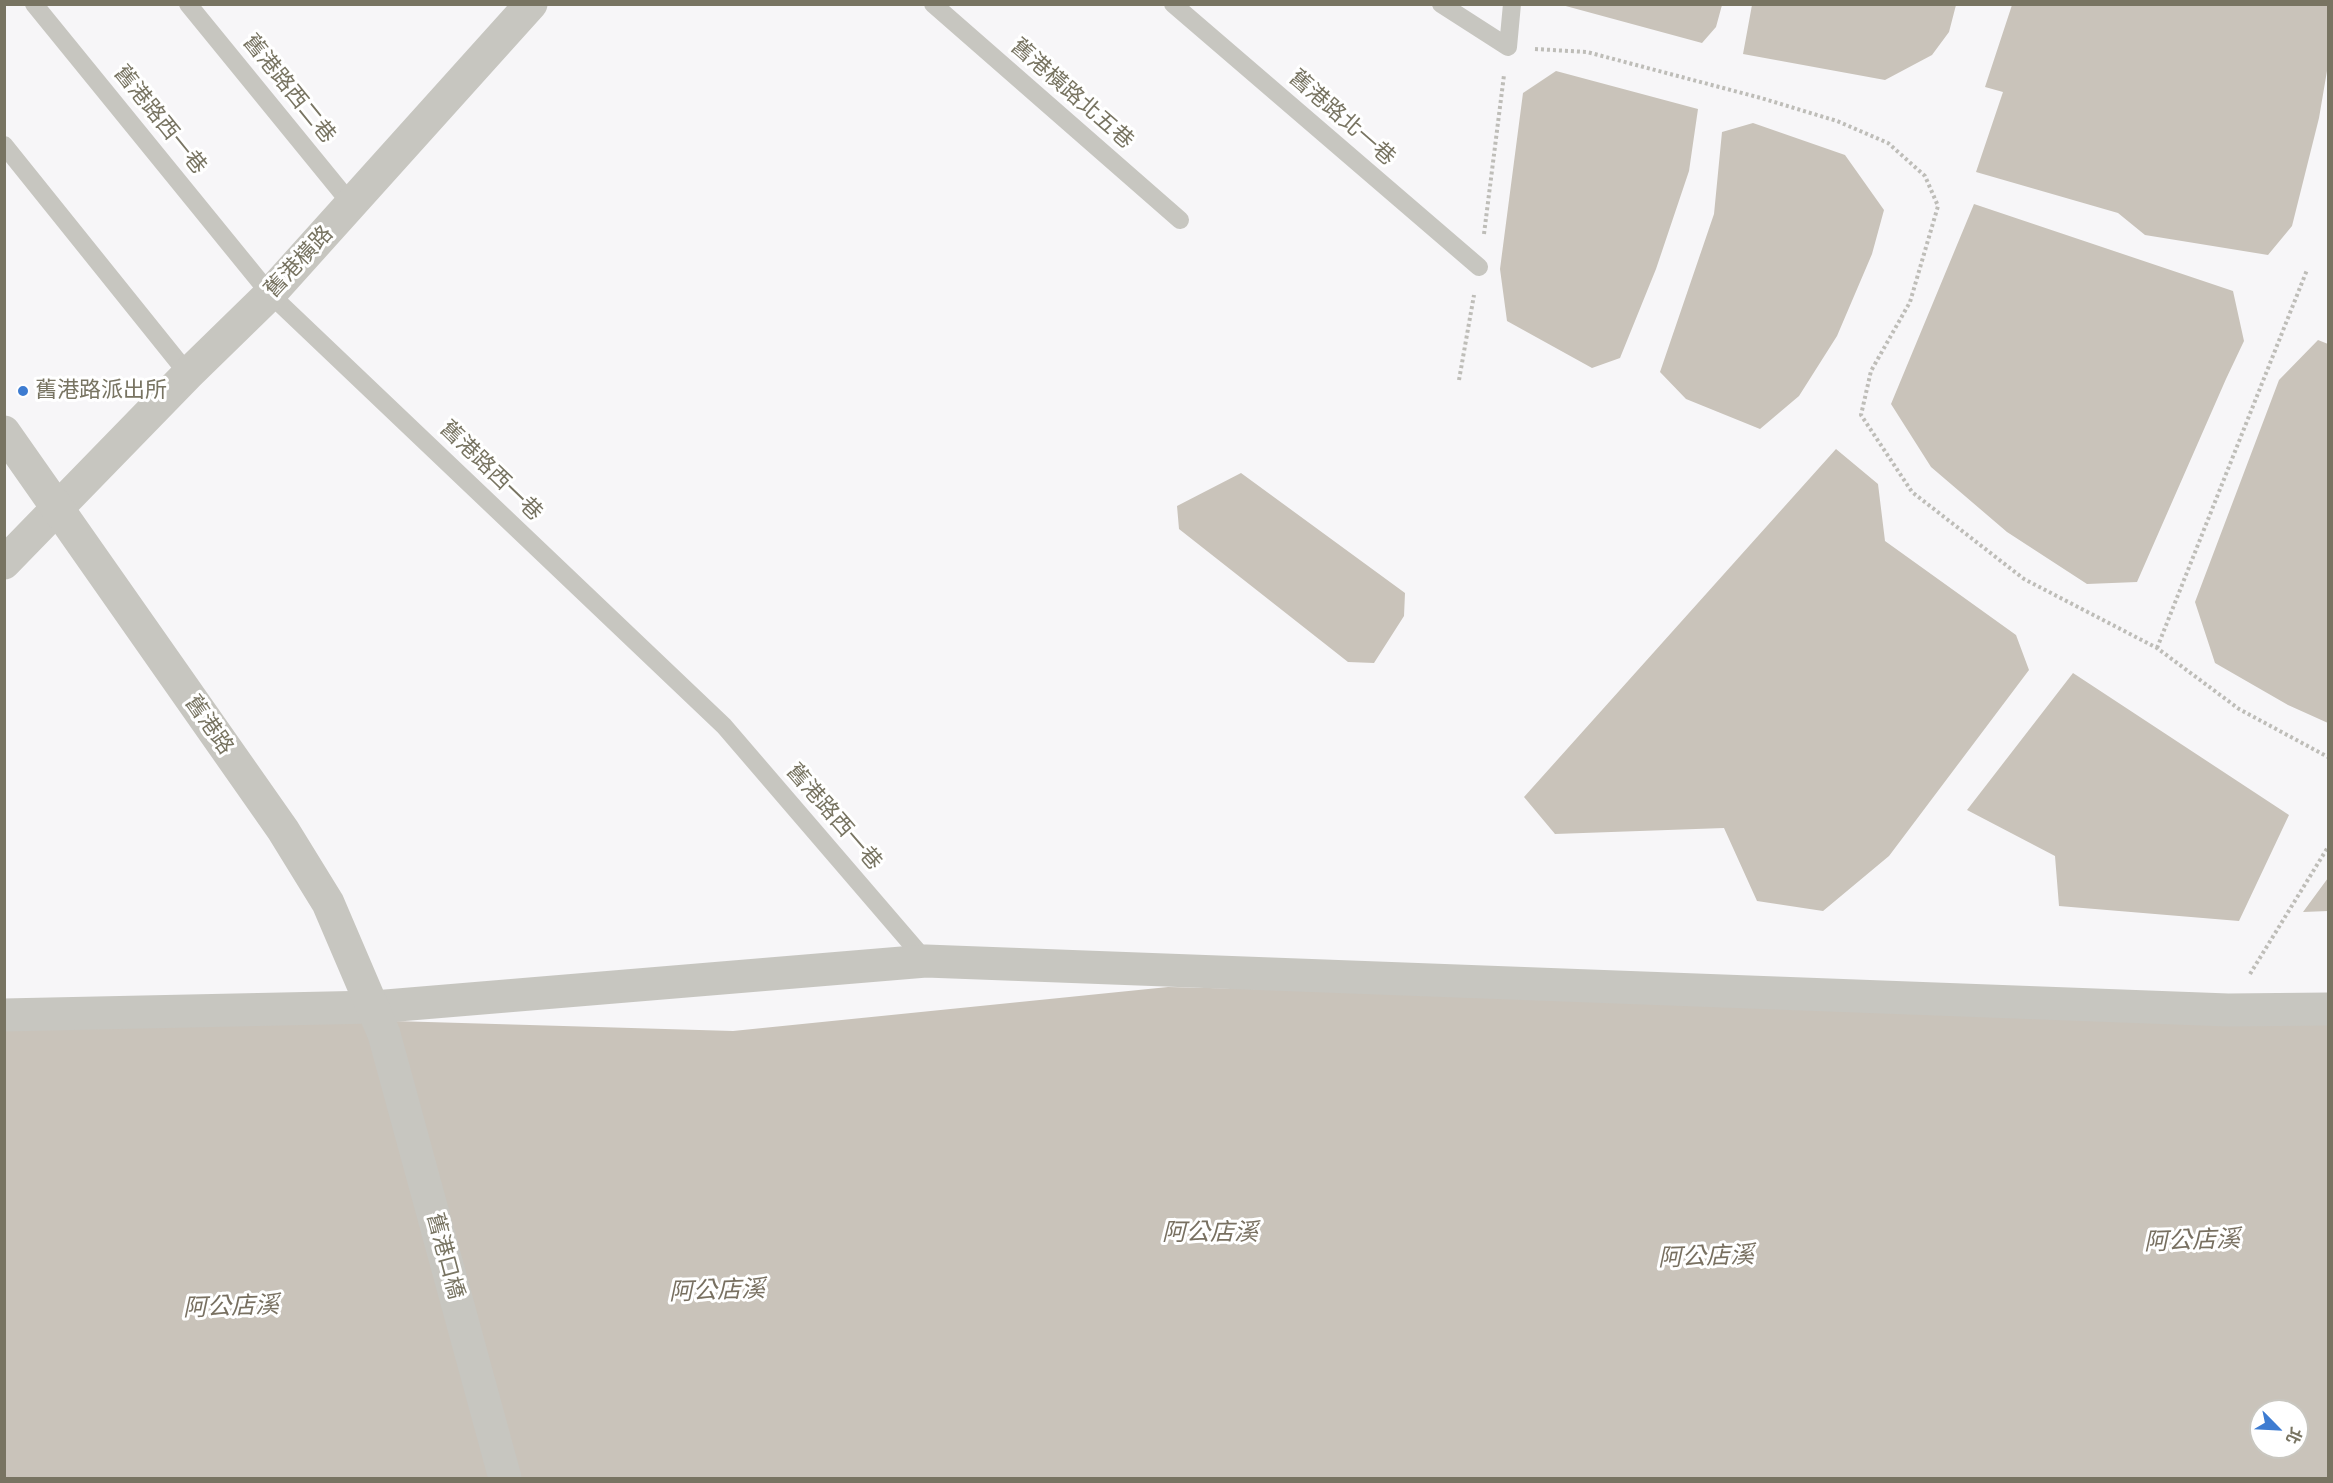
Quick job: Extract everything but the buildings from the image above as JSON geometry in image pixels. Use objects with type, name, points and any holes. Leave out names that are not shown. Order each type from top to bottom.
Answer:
[{"type":"street","name":"舊港橫路","points":[[4,563],[188,374],[270,294],[531,4]]},
{"type":"street","name":"舊港路","points":[[4,432],[283,830],[328,903],[379,1021]]},
{"type":"street","points":[[4,1015],[379,1021],[926,961],[2228,1010],[2328,1009]]},
{"type":"street","name":"舊港口橋","points":[[379,1021],[505,1479]]},
{"type":"lane","name":"舊港路西一巷","points":[[34,4],[270,294],[724,726],[926,961]]},
{"type":"lane","name":"舊港路西二巷","points":[[188,4],[352,205]]},
{"type":"lane","name":"舊港橫路北五巷","points":[[933,4],[1180,220]]},
{"type":"lane","name":"舊港路北一巷","points":[[1173,4],[1479,267]]},
{"type":"lane","points":[[1441,4],[1508,47],[1512,4]]},
{"type":"lane","points":[[4,146],[188,374]]},
{"type":"path","points":[[1459,380],[1479,267],[1508,47],[1587,52],[1761,98],[1837,122],[1888,143],[1925,176],[1938,206],[1910,302],[1871,371],[1861,415],[1912,492],[2024,579],[2157,648],[2239,709],[2328,757]]},
{"type":"path","points":[[2157,648],[2307,270]]},
{"type":"path","points":[[2228,1010],[2328,847]]},
{"type":"water","points":[[1752,4],[1956,5],[1949,32],[1932,55],[1885,80],[1743,54]]},
{"type":"water","points":[[1562,5],[1722,5],[1716,27],[1702,43]]},
{"type":"water","points":[[2012,5],[2328,5],[2328,65],[2319,118],[2292,226],[2268,255],[2145,235],[2118,213],[1976,172],[2003,92],[1985,87]]},
{"type":"water","points":[[1556,71],[1698,109],[1689,171],[1656,269],[1620,358],[1592,368],[1507,321],[1500,269],[1523,93]]},
{"type":"water","points":[[1753,123],[1845,155],[1884,210],[1872,254],[1837,336],[1799,396],[1760,429],[1686,399],[1660,372],[1714,214],[1722,132]]},
{"type":"water","points":[[1974,204],[2233,291],[2244,341],[2137,582],[2087,584],[2007,532],[1931,467],[1891,404]]},
{"type":"water","points":[[2318,340],[2328,344],[2328,723],[2288,705],[2215,663],[2195,602],[2279,380]]},
{"type":"water","points":[[1836,449],[1878,484],[1885,541],[2016,635],[2029,670],[1889,856],[1823,911],[1757,901],[1724,828],[1555,834],[1524,797]]},
{"type":"water","points":[[1241,473],[1405,593],[1404,616],[1374,663],[1348,662],[1179,529],[1177,506]]},
{"type":"water","points":[[2073,673],[2289,815],[2239,921],[2059,906],[2055,856],[1967,810]]},
{"type":"water","points":[[2328,878],[2328,911],[2303,912]]},
{"type":"water","name":"阿公店溪","points":[[1168,987],[1620,998],[2328,1023],[2328,1478],[5,1478],[4,1025],[292,1018],[733,1031]]},
{"type":"place","name":"舊港路派出所","points":[[23,391]]}]
